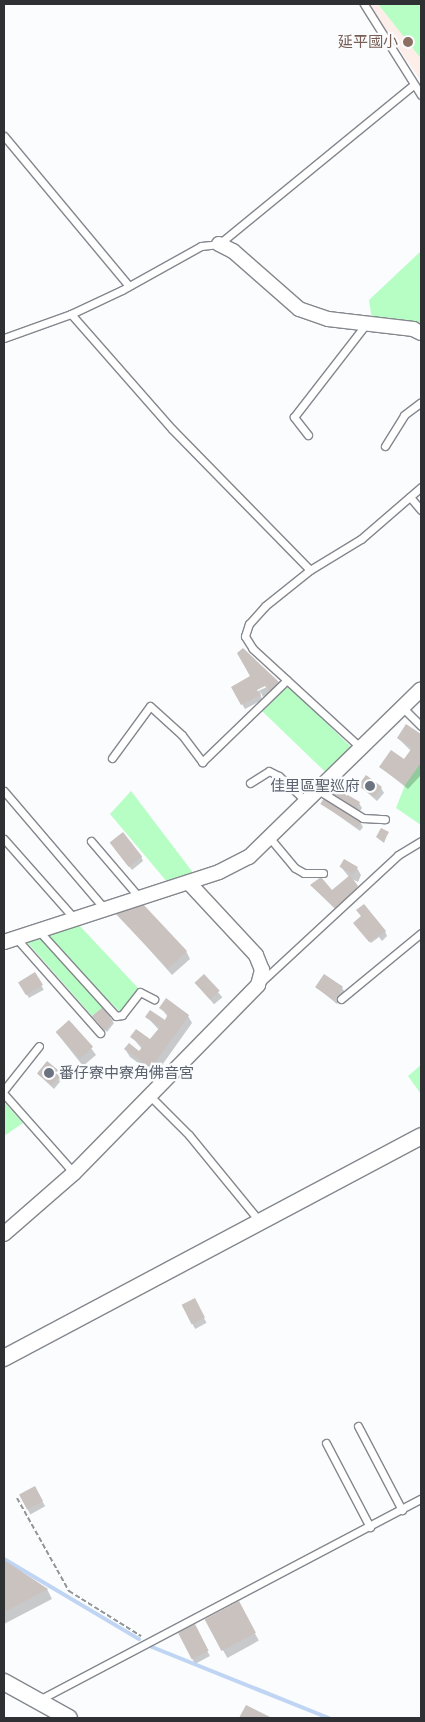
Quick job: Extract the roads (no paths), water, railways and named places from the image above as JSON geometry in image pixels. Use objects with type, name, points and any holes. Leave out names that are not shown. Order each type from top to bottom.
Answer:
[{"type":"street","points":[[219,244],[233,251],[299,309],[328,318],[413,329],[421,334]]},
{"type":"street","points":[[10,940],[104,908],[189,883],[249,857],[421,689]]},
{"type":"street","points":[[4,1234],[74,1173],[258,985],[262,970],[256,955],[189,883]]},
{"type":"street","points":[[4,1358],[261,1223],[421,1136]]},
{"type":"street","points":[[4,1682],[58,1716]]},
{"type":"lane","points":[[364,4],[421,95]]},
{"type":"lane","points":[[4,338],[71,314],[129,286],[201,246],[219,244],[413,84]]},
{"type":"lane","points":[[4,136],[129,286]]},
{"type":"lane","points":[[71,314],[172,428],[310,570]]},
{"type":"lane","points":[[308,435],[294,417],[367,323]]},
{"type":"lane","points":[[385,446],[404,415],[421,402]]},
{"type":"lane","points":[[361,748],[254,649],[245,636],[249,624],[265,606],[310,570],[361,540],[421,487]]},
{"type":"lane","points":[[410,497],[421,510]]},
{"type":"lane","points":[[112,758],[150,706],[182,735],[202,762],[288,680]]},
{"type":"lane","points":[[402,707],[421,726]]},
{"type":"lane","points":[[250,783],[269,771],[279,776],[306,801]]},
{"type":"lane","points":[[318,790],[363,818],[385,819]]},
{"type":"lane","points":[[4,792],[104,908]]},
{"type":"lane","points":[[269,837],[295,868],[304,873],[323,872]]},
{"type":"lane","points":[[4,840],[74,918]]},
{"type":"lane","points":[[91,841],[139,897]]},
{"type":"lane","points":[[258,985],[398,855],[421,841]]},
{"type":"lane","points":[[38,930],[116,1016],[122,1015],[140,992],[154,1000]]},
{"type":"lane","points":[[341,999],[421,933]]},
{"type":"lane","points":[[10,940],[100,1033]]},
{"type":"lane","points":[[4,1090],[39,1046]]},
{"type":"lane","points":[[4,1094],[74,1173]]},
{"type":"lane","points":[[150,1096],[189,1135],[261,1223]]},
{"type":"lane","points":[[358,1426],[402,1510]]},
{"type":"lane","points":[[326,1443],[370,1527]]},
{"type":"lane","points":[[36,1702],[421,1500]]},
{"type":"waterway","points":[[4,1559],[139,1639]]},
{"type":"waterway","points":[[152,1647],[329,1718]]},
{"type":"place","name":"延平國小","points":[[408,42]]},
{"type":"place","name":"佳里區聖巡府","points":[[370,786]]},
{"type":"place","name":"番仔寮中寮角佛音宮","points":[[49,1073]]}]
